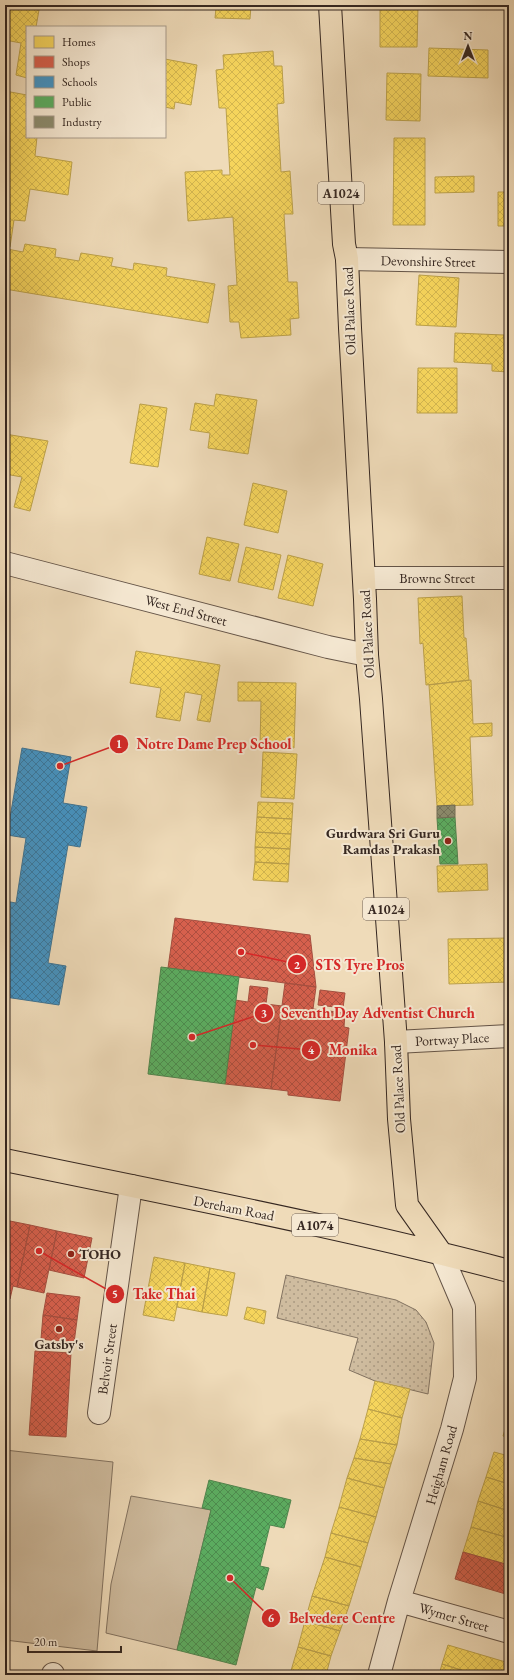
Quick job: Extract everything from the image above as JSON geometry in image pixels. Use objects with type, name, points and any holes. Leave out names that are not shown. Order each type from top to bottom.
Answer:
[{"type":"main road","name":"Old Palace Road","points":[[330,5],[344,244],[347,259],[367,656],[396,1042],[398,1119],[407,1205],[441,1253]]},
{"type":"main road","name":"Dereham Road","points":[[5,1160],[314,1225],[441,1253],[509,1271]]},
{"type":"street","name":"Devonshire Street","points":[[347,259],[509,262]]},
{"type":"street","name":"West End Street","points":[[5,563],[367,656]]},
{"type":"street","name":"Browne Street","points":[[364,578],[509,578]]},
{"type":"street","name":"Portway Place","points":[[396,1042],[509,1036]]},
{"type":"street","name":"Belvoir Street","points":[[99,1413],[131,1186]]},
{"type":"street","name":"Heigham Road","points":[[379,1675],[452,1429],[465,1378],[464,1307],[441,1253]]},
{"type":"street","name":"Wymer Street","points":[[400,1602],[509,1632]]},
{"type":"shaded area","points":[[286,1275],[396,1300],[416,1310],[426,1322],[434,1343],[428,1394],[375,1381],[349,1370],[358,1338],[277,1318]]},
{"type":"shaded area","points":[[5,1450],[113,1462],[97,1651],[5,1640]]},
{"type":"shaded area","points":[[131,1496],[211,1510],[177,1650],[106,1633],[111,1584]]},
{"type":"building: Homes","points":[[5,5],[39,10],[36,26],[26,26],[26,78],[16,75],[21,43],[5,40]]},
{"type":"building: Homes","points":[[190,5],[251,5],[250,19],[215,18],[216,8]]},
{"type":"building: Homes","points":[[380,6],[418,6],[417,47],[380,47]]},
{"type":"building: Homes","points":[[429,48],[488,50],[488,78],[428,76]]},
{"type":"building: Homes","points":[[273,51],[274,66],[282,66],[284,103],[277,104],[281,172],[290,171],[293,214],[284,214],[288,282],[297,282],[299,318],[290,319],[291,335],[241,338],[239,322],[230,322],[228,286],[237,285],[233,217],[188,221],[185,172],[222,170],[222,175],[230,175],[226,108],[219,108],[216,70],[224,69],[223,55]]},
{"type":"building: Homes","points":[[166,59],[197,65],[191,105],[175,102],[174,109],[166,107]]},
{"type":"building: Homes","points":[[387,73],[421,74],[420,121],[386,120]]},
{"type":"building: Homes","points":[[5,91],[26,95],[26,138],[37,138],[35,156],[72,162],[68,195],[30,189],[25,221],[14,220],[10,247],[5,246]]},
{"type":"building: Homes","points":[[394,138],[425,138],[425,225],[393,225]]},
{"type":"building: Homes","points":[[474,176],[474,192],[435,193],[435,177]]},
{"type":"building: Homes","points":[[498,192],[509,192],[509,226],[498,226]]},
{"type":"building: Homes","points":[[25,244],[56,249],[55,257],[79,261],[81,253],[113,258],[111,266],[133,270],[134,263],[167,268],[166,276],[215,284],[208,323],[5,289],[5,258],[7,249],[23,252]]},
{"type":"building: Homes","points":[[419,275],[459,278],[456,327],[416,325]]},
{"type":"building: Homes","points":[[455,333],[504,335],[503,339],[509,339],[509,372],[492,371],[492,364],[454,362]]},
{"type":"building: Homes","points":[[418,368],[457,368],[457,413],[417,413]]},
{"type":"building: Homes","points":[[216,394],[257,400],[248,454],[208,448],[210,433],[190,430],[195,403],[214,406]]},
{"type":"building: Homes","points":[[140,404],[167,408],[158,467],[130,463]]},
{"type":"building: Homes","points":[[5,434],[48,441],[30,511],[14,507],[22,477],[5,474]]},
{"type":"building: Homes","points":[[253,483],[287,491],[278,533],[244,525]]},
{"type":"building: Homes","points":[[207,537],[239,544],[230,581],[199,574]]},
{"type":"building: Homes","points":[[246,547],[281,555],[273,590],[238,582]]},
{"type":"building: Homes","points":[[288,555],[323,564],[313,606],[278,598]]},
{"type":"building: Homes","points":[[462,596],[464,638],[466,638],[469,680],[426,685],[423,643],[420,644],[418,598]]},
{"type":"building: Homes","points":[[136,651],[220,665],[210,722],[197,720],[202,695],[185,692],[180,721],[156,717],[161,688],[130,683]]},
{"type":"building: Homes","points":[[471,680],[473,724],[492,723],[492,736],[470,737],[473,805],[437,806],[429,685]]},
{"type":"building: Homes","points":[[238,682],[296,683],[294,748],[260,747],[261,701],[238,701]]},
{"type":"building: Homes","points":[[263,752],[297,754],[294,799],[261,797]]},
{"type":"building: Homes","points":[[258,802],[293,803],[292,819],[257,817]]},
{"type":"building: Homes","points":[[257,817],[292,819],[291,834],[256,832]]},
{"type":"building: Homes","points":[[256,832],[291,834],[290,849],[255,847]]},
{"type":"building: Homes","points":[[255,847],[290,849],[289,864],[255,862]]},
{"type":"building: Homes","points":[[255,862],[289,864],[288,882],[253,880]]},
{"type":"building: Homes","points":[[487,864],[488,890],[438,892],[437,866]]},
{"type":"building: Homes","points":[[509,938],[509,982],[449,984],[448,939]]},
{"type":"building: Homes","points":[[154,1257],[185,1263],[174,1321],[143,1315]]},
{"type":"building: Homes","points":[[185,1263],[210,1268],[202,1312],[177,1307]]},
{"type":"building: Homes","points":[[210,1268],[235,1273],[227,1316],[202,1312]]},
{"type":"building: Homes","points":[[247,1307],[266,1311],[264,1324],[244,1319]]},
{"type":"building: Homes","points":[[375,1381],[410,1389],[402,1418],[368,1409]]},
{"type":"building: Homes","points":[[368,1409],[402,1418],[397,1445],[360,1439]]},
{"type":"building: Homes","points":[[509,1416],[509,1438],[503,1436]]},
{"type":"building: Homes","points":[[360,1439],[397,1445],[391,1464],[354,1458]]},
{"type":"building: Homes","points":[[494,1452],[509,1456],[509,1484],[486,1477]]},
{"type":"building: Homes","points":[[354,1458],[391,1464],[384,1488],[347,1478]]},
{"type":"building: Homes","points":[[486,1477],[509,1484],[509,1511],[478,1501]]},
{"type":"building: Homes","points":[[347,1478],[384,1488],[376,1517],[339,1507]]},
{"type":"building: Homes","points":[[478,1501],[509,1511],[509,1538],[471,1527]]},
{"type":"building: Homes","points":[[339,1507],[376,1517],[368,1543],[331,1533]]},
{"type":"building: Homes","points":[[471,1527],[509,1538],[509,1550],[505,1564],[463,1552]]},
{"type":"building: Homes","points":[[331,1533],[368,1543],[361,1567],[325,1557]]},
{"type":"building: Homes","points":[[325,1557],[361,1567],[349,1606],[312,1596]]},
{"type":"building: Homes","points":[[312,1596],[349,1606],[340,1631],[305,1621]]},
{"type":"building: Homes","points":[[305,1621],[340,1631],[331,1656],[298,1647]]},
{"type":"building: Homes","points":[[448,1645],[509,1663],[509,1675],[477,1675],[442,1664]]},
{"type":"building: Homes","points":[[298,1647],[331,1656],[326,1675],[290,1674]]},
{"type":"building: Homes","points":[[442,1664],[477,1675],[439,1675]]},
{"type":"building: Shops","points":[[175,918],[310,935],[316,987],[168,968]]},
{"type":"building: Shops","points":[[285,983],[316,987],[313,1009],[345,1013],[344,1027],[349,1028],[340,1101],[288,1095],[288,1091],[271,1089]]},
{"type":"building: Shops","points":[[250,986],[268,988],[266,1004],[282,1006],[271,1089],[225,1084],[235,1000],[248,1002]]},
{"type":"building: Shops","points":[[320,990],[345,993],[343,1008],[318,1005]]},
{"type":"building: Shops","points":[[5,1220],[30,1225],[17,1287],[13,1286],[10,1299],[5,1298]]},
{"type":"building: Shops","points":[[30,1225],[57,1231],[44,1293],[17,1287]]},
{"type":"building: Shops","name":"TOHO","points":[[57,1231],[92,1238],[84,1278],[49,1270]]},
{"type":"building: Shops","points":[[47,1293],[80,1297],[77,1320],[43,1315]]},
{"type":"building: Shops","name":"Gatsby's","points":[[43,1315],[77,1320],[74,1343],[41,1339]]},
{"type":"building: Shops","points":[[35,1351],[71,1353],[66,1437],[29,1435]]},
{"type":"building: Shops","points":[[463,1552],[509,1565],[509,1595],[455,1579]]},
{"type":"building: Schools","points":[[22,748],[71,757],[63,803],[87,807],[80,847],[68,845],[48,963],[66,966],[59,1005],[5,997],[5,901],[16,903],[26,838],[7,835]]},
{"type":"building: Public","name":"Gurdwara Sri Guru Ramdas Prakash","points":[[455,817],[458,864],[440,864],[437,818]]},
{"type":"building: Public","points":[[161,967],[239,977],[225,1084],[148,1074]]},
{"type":"building: Public","points":[[209,1480],[291,1500],[284,1528],[270,1525],[260,1566],[269,1568],[263,1590],[256,1587],[236,1665],[177,1650],[211,1510],[202,1508]]},
{"type":"building: Industry","points":[[455,805],[455,817],[437,818],[437,806]]},
{"type":"place","name":"Notre Dame Prep School","points":[[60,766]]},
{"type":"place","name":"Gurdwara Sri Guru Ramdas Prakash","points":[[448,841]]},
{"type":"place","name":"STS Tyre Pros","points":[[241,952]]},
{"type":"place","name":"Seventh Day Adventist Church","points":[[192,1037]]},
{"type":"place","name":"Monika","points":[[253,1045]]},
{"type":"place","name":"Take Thai","points":[[39,1251]]},
{"type":"place","name":"TOHO","points":[[71,1254]]},
{"type":"place","name":"Gatsby's","points":[[59,1329]]},
{"type":"place","name":"Belvedere Centre","points":[[230,1578]]}]
